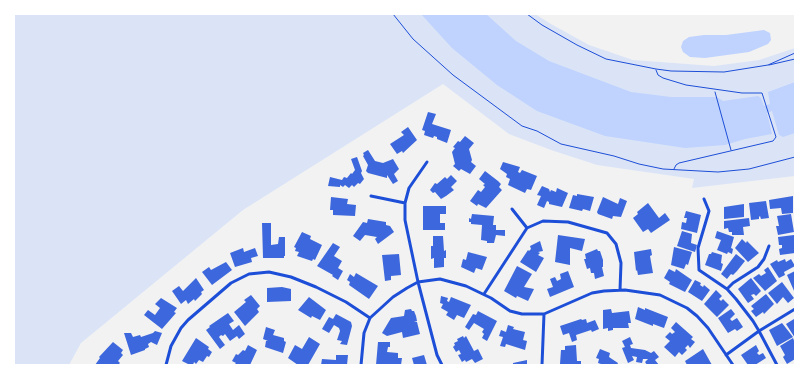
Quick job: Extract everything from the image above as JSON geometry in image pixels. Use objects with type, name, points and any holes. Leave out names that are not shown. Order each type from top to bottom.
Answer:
[{"type":"street","points":[[427,162],[409,188],[405,202],[405,220],[418,282],[437,355],[442,365]]},
{"type":"street","points":[[371,196],[405,202]]},
{"type":"street","points":[[704,199],[709,212],[698,248],[699,270],[727,289],[753,320],[777,365]]},
{"type":"street","points":[[512,209],[527,228]]},
{"type":"street","points":[[484,294],[527,228],[542,221],[568,222],[607,233],[616,244],[621,263],[620,290]]},
{"type":"street","points":[[727,289],[758,267],[764,259],[769,246]]},
{"type":"street","points":[[166,365],[171,346],[188,320],[231,283],[249,274],[269,272],[291,277],[346,302],[370,318]]},
{"type":"street","points":[[361,365],[364,333],[370,318],[393,297],[418,282],[432,280],[446,280],[484,294],[510,310],[522,314],[544,314],[592,293],[604,290],[648,292],[660,295],[687,308],[708,328],[733,365]]},
{"type":"street","points":[[726,355],[759,331],[795,309]]},
{"type":"street","points":[[542,365],[544,314]]},
{"type":"path","points":[[393,14],[413,39],[452,76],[522,126],[537,131],[561,144],[640,164],[674,169],[718,172],[749,169],[795,157]]},
{"type":"path","points":[[527,14],[542,26],[606,58],[656,69],[724,72],[795,59]]},
{"type":"path","points":[[768,65],[795,53]]},
{"type":"path","points":[[656,69],[662,78],[686,85],[746,94],[762,93],[776,137],[775,140],[679,163],[674,169]]},
{"type":"path","points":[[714,90],[731,151]]},
{"type":"shaded area","points":[[14,14],[535,14],[589,45],[633,60],[714,66],[759,60],[795,48],[795,176],[692,188],[694,179],[597,165],[509,134],[443,84],[243,210],[81,343],[69,365],[14,365]]},
{"type":"water","points":[[421,14],[486,14],[516,41],[549,61],[631,92],[671,97],[717,97],[723,101],[758,96],[761,98],[764,106],[770,104],[768,92],[795,82],[795,133],[783,137],[779,135],[772,111],[767,113],[772,134],[725,145],[685,148],[605,136],[537,111],[497,85],[452,48]]},
{"type":"water","points":[[764,30],[770,33],[771,40],[768,44],[749,52],[705,58],[690,57],[683,52],[681,47],[683,41],[689,37]]},
{"type":"building","points":[[428,112],[436,114],[432,124],[451,130],[447,143],[437,139],[437,137],[434,136],[433,138],[424,135],[425,131],[422,130]]},
{"type":"building","points":[[408,127],[417,140],[403,153],[402,151],[397,154],[390,144],[404,135],[401,132]]},
{"type":"building","points":[[465,136],[474,143],[469,149],[471,162],[476,166],[470,174],[461,169],[459,171],[453,166],[455,164],[452,152],[455,148],[453,147]]},
{"type":"building","points":[[368,150],[375,161],[383,163],[393,159],[399,169],[394,174],[398,181],[393,184],[387,175],[387,178],[366,171],[368,165],[363,153]]},
{"type":"building","points":[[357,157],[364,179],[360,184],[358,183],[354,187],[352,185],[349,188],[345,185],[343,187],[340,185],[340,187],[328,186],[330,177],[342,180],[344,177],[347,178],[352,174],[355,170],[351,159]]},
{"type":"building","points":[[503,162],[520,167],[518,172],[520,173],[522,170],[537,176],[531,190],[527,189],[525,193],[508,185],[510,179],[500,169]]},
{"type":"building","points":[[485,171],[501,184],[499,187],[502,190],[486,208],[478,204],[477,206],[470,201],[478,190],[481,192],[485,187],[483,185],[485,184],[479,179]]},
{"type":"building","points":[[451,175],[457,181],[451,187],[454,190],[441,199],[435,192],[433,193],[430,190],[435,183],[437,184],[445,177],[447,179]]},
{"type":"building","points":[[542,186],[549,189],[550,192],[551,190],[556,192],[557,188],[568,193],[562,207],[549,204],[547,201],[544,208],[537,205],[541,196],[537,195]]},
{"type":"building","points":[[577,194],[594,197],[590,211],[569,208],[573,195],[577,196]]},
{"type":"building","points":[[793,196],[793,213],[782,214],[781,208],[770,209],[769,200]]},
{"type":"building","points":[[331,197],[348,199],[347,204],[356,205],[355,216],[333,215],[333,210],[330,210]]},
{"type":"building","points":[[603,197],[618,204],[620,198],[627,201],[621,217],[613,216],[612,219],[598,214],[597,212]]},
{"type":"building","points":[[766,201],[769,218],[761,219],[760,216],[759,219],[751,220],[749,203]]},
{"type":"building","points":[[648,203],[659,218],[665,213],[670,220],[651,233],[648,229],[643,232],[633,218]]},
{"type":"building","points":[[744,204],[744,217],[724,219],[724,207]]},
{"type":"building","points":[[423,206],[446,206],[446,214],[440,214],[440,223],[445,223],[445,230],[423,230]]},
{"type":"building","points":[[686,211],[701,215],[697,233],[681,229],[682,222],[686,223],[687,218],[684,218]]},
{"type":"building","points":[[472,214],[494,216],[493,225],[496,225],[496,230],[505,230],[505,236],[496,235],[494,243],[487,243],[487,241],[481,240],[482,225],[469,222]]},
{"type":"building","points":[[791,214],[794,232],[778,235],[776,226],[779,226],[777,216]]},
{"type":"building","points":[[749,218],[750,226],[743,227],[744,235],[732,235],[728,228],[724,229],[724,221]]},
{"type":"building","points":[[368,219],[386,222],[386,225],[390,226],[394,232],[378,244],[375,239],[377,237],[365,235],[360,241],[353,236],[363,222],[367,223]]},
{"type":"building","points":[[262,223],[271,223],[271,245],[278,244],[279,237],[285,237],[284,258],[263,258]]},
{"type":"building","points":[[682,231],[692,234],[691,243],[697,245],[695,252],[677,246]]},
{"type":"building","points":[[717,231],[734,237],[731,248],[733,249],[732,254],[717,250],[721,240],[715,238]]},
{"type":"building","points":[[302,232],[311,236],[310,239],[322,245],[315,260],[313,259],[312,261],[297,256],[299,252],[295,251],[296,248],[294,247]]},
{"type":"building","points":[[558,235],[585,239],[582,251],[570,248],[570,265],[555,262]]},
{"type":"building","points":[[794,235],[795,253],[780,255],[779,249],[782,248],[782,245],[779,245],[778,237]]},
{"type":"building","points":[[433,236],[443,236],[444,251],[446,250],[444,267],[434,268],[434,258],[431,259]]},
{"type":"building","points":[[742,239],[746,243],[747,241],[759,253],[748,262],[735,248]]},
{"type":"building","points":[[540,241],[543,251],[538,252],[540,253],[538,255],[544,258],[536,272],[520,262],[528,250],[531,249],[530,246]]},
{"type":"building","points":[[333,243],[340,247],[334,256],[342,261],[338,268],[343,271],[338,280],[317,266]]},
{"type":"building","points":[[674,247],[692,252],[688,265],[686,264],[684,269],[671,265]]},
{"type":"building","points":[[243,248],[244,252],[255,248],[258,256],[251,258],[252,262],[235,267],[230,253]]},
{"type":"building","points":[[597,249],[600,251],[603,260],[604,276],[595,279],[594,273],[591,273],[590,268],[587,269],[584,259],[586,259],[585,254]]},
{"type":"building","points":[[651,249],[652,255],[650,256],[653,273],[638,275],[634,252]]},
{"type":"building","points":[[468,252],[487,257],[482,270],[476,268],[474,273],[461,267],[463,259],[466,260]]},
{"type":"building","points":[[712,252],[722,255],[721,263],[723,264],[721,271],[705,265],[709,254]]},
{"type":"building","points":[[399,254],[401,275],[391,276],[391,280],[385,281],[382,255]]},
{"type":"building","points":[[736,254],[745,261],[727,279],[721,274]]},
{"type":"building","points":[[785,259],[786,262],[791,259],[795,266],[784,272],[785,275],[779,278],[770,264],[777,260],[778,262]]},
{"type":"building","points":[[226,262],[232,270],[212,285],[202,272],[209,267],[211,270]]},
{"type":"building","points":[[517,266],[532,274],[524,287],[534,289],[528,301],[517,296],[516,298],[504,291]]},
{"type":"building","points":[[768,267],[777,281],[765,291],[753,278],[759,274],[761,276],[766,273],[764,270]]},
{"type":"building","points":[[669,269],[675,272],[676,269],[692,280],[685,292],[669,284],[670,282],[664,278]]},
{"type":"building","points":[[568,271],[574,287],[550,297],[547,289],[553,287],[550,279],[555,277],[557,281],[561,279],[560,274]]},
{"type":"building","points":[[795,271],[795,293],[787,275]]},
{"type":"building","points":[[356,273],[378,286],[369,299],[349,285],[350,282],[347,280],[350,274],[354,277]]},
{"type":"building","points":[[196,278],[204,290],[201,292],[202,294],[195,301],[194,299],[188,304],[186,300],[181,304],[172,291],[179,286],[183,291]]},
{"type":"building","points":[[751,278],[761,291],[756,296],[754,294],[751,295],[754,299],[748,303],[738,289]]},
{"type":"building","points":[[695,280],[710,290],[702,301],[688,292]]},
{"type":"building","points":[[782,282],[794,298],[788,303],[783,297],[777,304],[768,293]]},
{"type":"building","points":[[282,287],[291,289],[291,301],[267,302],[267,288]]},
{"type":"building","points":[[716,290],[722,296],[719,299],[721,301],[723,299],[729,305],[717,317],[704,304]]},
{"type":"building","points":[[766,294],[774,304],[764,314],[763,312],[756,317],[751,311],[754,309],[751,306]]},
{"type":"building","points":[[251,295],[260,306],[257,309],[259,312],[245,326],[234,312]]},
{"type":"building","points":[[441,296],[448,298],[447,301],[449,302],[451,297],[471,305],[464,318],[457,315],[454,320],[446,315],[448,312],[441,308],[443,304],[440,303]]},
{"type":"building","points":[[309,297],[326,310],[320,320],[312,316],[311,318],[298,310]]},
{"type":"building","points":[[161,298],[177,308],[174,312],[176,313],[162,329],[144,315],[148,310],[155,315],[160,308],[155,304]]},
{"type":"building","points":[[638,307],[668,317],[664,328],[635,319]]},
{"type":"building","points":[[411,309],[416,316],[417,321],[414,322],[417,322],[420,334],[403,338],[402,332],[387,336],[382,333],[391,318],[404,316],[405,310]]},
{"type":"building","points":[[611,309],[612,313],[629,311],[631,323],[628,323],[629,328],[613,328],[613,330],[608,331],[608,328],[603,329],[603,310]]},
{"type":"building","points":[[731,309],[735,314],[730,319],[732,321],[737,318],[743,327],[728,333],[718,318]]},
{"type":"building","points":[[478,311],[497,321],[487,341],[482,338],[484,329],[474,323],[469,330],[465,327],[473,314],[476,315]]},
{"type":"building","points":[[228,313],[234,321],[229,324],[233,330],[239,325],[245,334],[239,339],[237,336],[230,341],[225,334],[221,335],[219,337],[225,345],[220,349],[206,330]]},
{"type":"building","points":[[336,314],[351,322],[352,326],[347,345],[340,344],[342,341],[337,340],[339,328],[334,325],[329,333],[322,329],[329,317],[333,319]]},
{"type":"building","points":[[586,319],[587,323],[595,320],[599,329],[576,335],[577,340],[572,342],[569,333],[563,335],[560,326]]},
{"type":"building","points":[[794,319],[795,322],[795,338],[786,324]]},
{"type":"building","points":[[676,322],[693,337],[691,339],[695,342],[690,348],[688,345],[685,348],[687,350],[682,355],[679,352],[675,357],[664,347],[670,341],[665,337],[670,332],[672,334],[675,332],[671,328]]},
{"type":"building","points":[[782,323],[793,337],[777,346],[769,330]]},
{"type":"building","points":[[508,325],[514,327],[513,329],[525,332],[523,340],[527,341],[525,350],[506,344],[505,347],[500,346],[503,337],[499,336],[501,330],[506,332]]},
{"type":"building","points":[[266,327],[275,330],[273,335],[284,338],[286,342],[283,353],[265,347],[266,341],[268,341],[263,339]]},
{"type":"building","points":[[155,331],[162,333],[157,345],[151,342],[145,350],[131,355],[124,333],[131,333],[133,337],[140,335],[141,337]]},
{"type":"building","points":[[463,336],[464,338],[466,336],[474,351],[478,349],[483,359],[475,363],[472,359],[462,362],[458,355],[461,354],[459,350],[456,352],[453,347],[454,343],[458,341],[457,339]]},
{"type":"building","points":[[309,337],[320,344],[308,365],[298,365],[288,358],[295,345],[302,349]]},
{"type":"building","points":[[630,337],[633,344],[630,345],[631,348],[651,353],[654,351],[659,357],[655,360],[659,365],[647,365],[645,362],[648,359],[643,359],[642,363],[636,362],[637,357],[632,356],[634,360],[628,363],[622,348],[625,347],[622,341]]},
{"type":"building","points":[[196,338],[209,347],[208,349],[212,352],[203,362],[199,360],[196,364],[194,362],[193,365],[190,365],[182,361]]},
{"type":"building","points":[[793,338],[795,343],[795,359],[787,364],[780,346]]},
{"type":"building","points":[[113,342],[123,350],[121,353],[123,355],[118,361],[120,363],[118,365],[95,365],[99,357]]},
{"type":"building","points":[[378,342],[390,342],[387,352],[398,353],[398,358],[402,358],[401,365],[376,365]]},
{"type":"building","points":[[248,345],[257,350],[250,365],[234,365],[236,363],[232,361],[236,354],[238,355],[243,350],[245,351]]},
{"type":"building","points":[[576,345],[577,361],[581,361],[581,365],[560,364],[561,350],[565,350],[565,346]]},
{"type":"building","points":[[756,345],[759,351],[757,353],[759,355],[763,353],[766,358],[755,365],[748,365],[741,355]]},
{"type":"building","points":[[600,349],[610,353],[609,357],[618,363],[617,365],[600,365],[598,363],[599,359],[596,358]]},
{"type":"building","points":[[703,349],[712,365],[687,365],[685,361]]},
{"type":"building","points":[[336,355],[348,355],[347,365],[321,365],[322,359],[336,360]]},
{"type":"building","points":[[424,355],[427,365],[414,365],[412,358]]},
{"type":"building","points":[[527,360],[527,365],[513,365],[513,363]]}]
